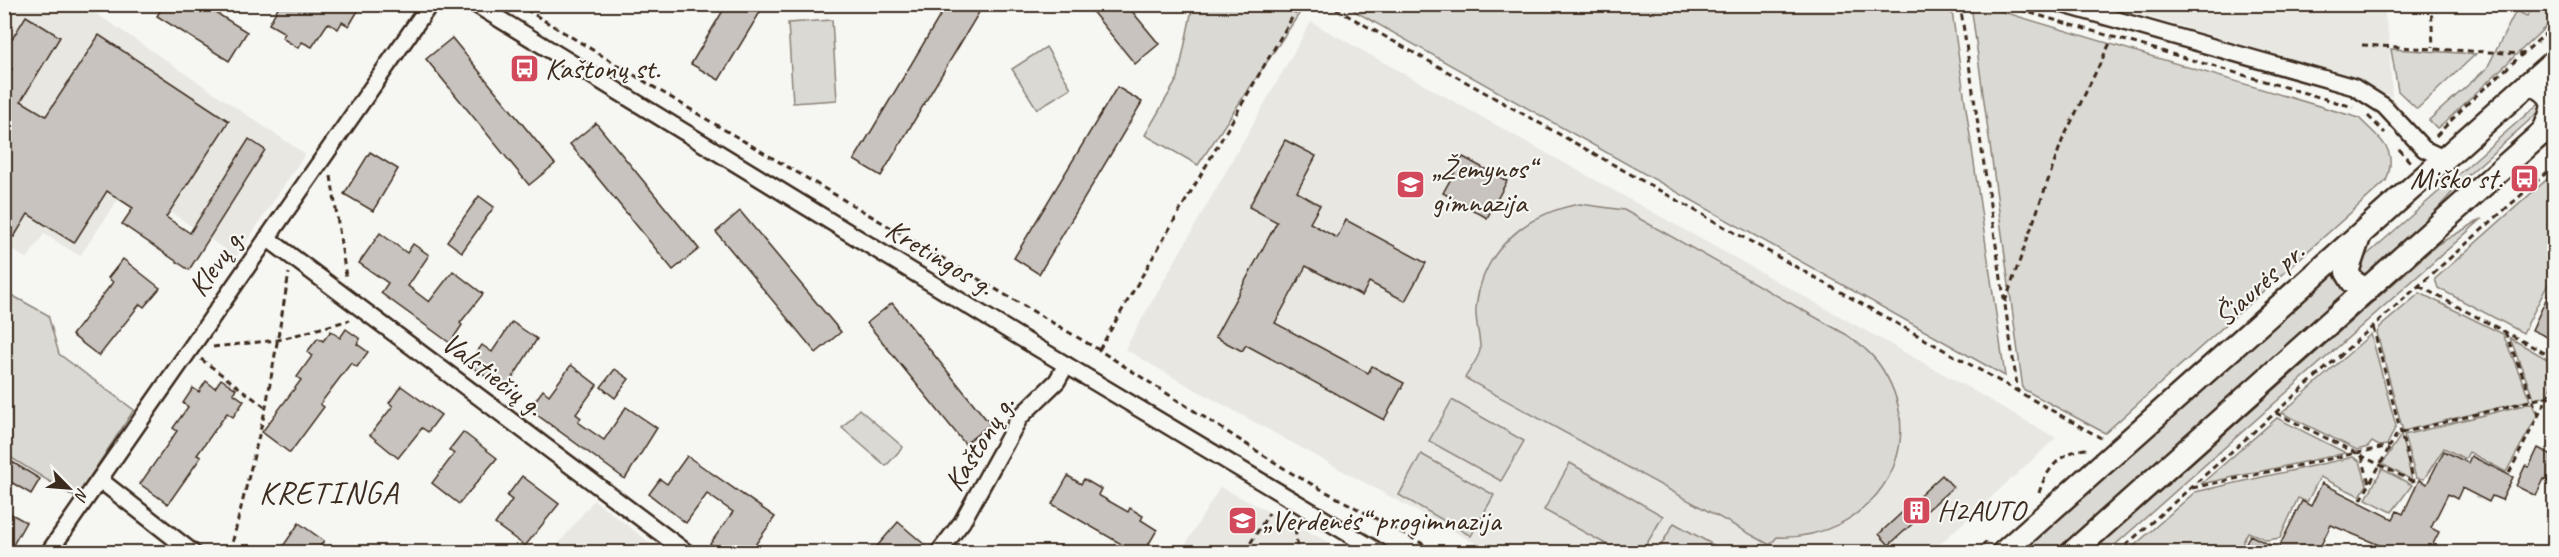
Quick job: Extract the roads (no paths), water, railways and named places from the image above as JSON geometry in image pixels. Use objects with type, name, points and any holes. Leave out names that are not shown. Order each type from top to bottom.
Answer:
[{"type":"main road","name":"Šiaurės pr.","points":[[2004,552],[2554,61]]},
{"type":"main road","points":[[2073,552],[2548,129],[2554,103],[2548,91],[2531,82]]},
{"type":"main road","points":[[2359,236],[2347,272],[2353,282],[2367,290]]},
{"type":"street","name":"Klevų g.","points":[[49,552],[430,4]]},
{"type":"street","name":"Kretingos g.","points":[[475,4],[1066,365],[1379,552]]},
{"type":"street","points":[[2061,4],[2354,87],[2384,106],[2424,149],[2445,159]]},
{"type":"street","name":"Valstiečių g.","points":[[267,238],[686,552]]},
{"type":"street","name":"Kaštonų g.","points":[[939,552],[962,522],[1020,417],[1057,381],[1066,365]]},
{"type":"street","points":[[100,480],[192,552]]},
{"type":"place","name":"Kaštonų st.","points":[[524,68]]},
{"type":"place","name":"Miško st.","points":[[2524,178]]},
{"type":"place","name":"„Žemynos“ gimnazija","points":[[1411,185]]},
{"type":"place","name":"H2AUTO","points":[[1916,510]]},
{"type":"place","name":"„Verdenės“ progimnazija","points":[[1242,520]]},
{"type":"district","name":"KRETINGA","points":[[329,492]]}]
